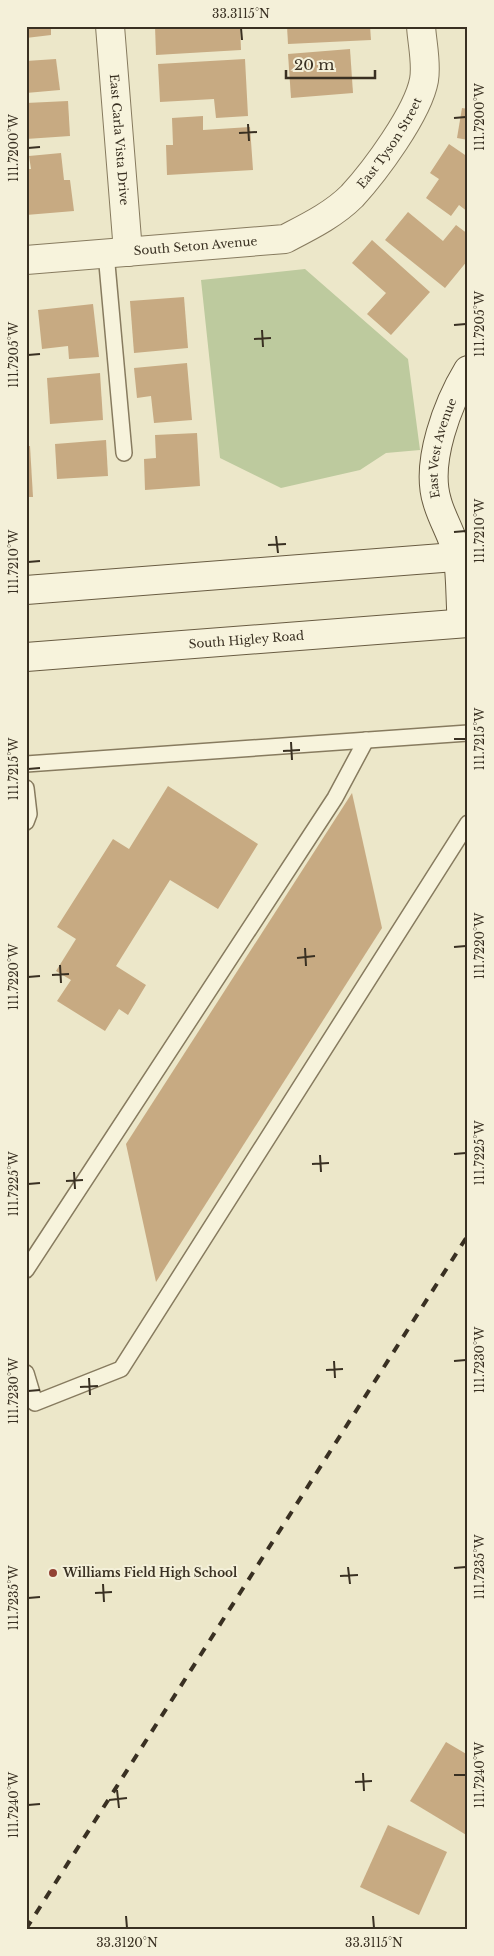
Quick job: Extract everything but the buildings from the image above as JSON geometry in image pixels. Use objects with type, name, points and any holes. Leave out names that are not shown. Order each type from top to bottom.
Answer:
[{"type":"street","name":"East Carla Vista Drive","points":[[110,26],[117,252]]},
{"type":"street","name":"East Tyson Street","points":[[351,196],[391,146],[413,108],[424,79],[421,26]]},
{"type":"street","name":"South Seton Avenue","points":[[26,260],[285,239],[320,221],[351,196]]},
{"type":"street","name":"East Vest Avenue","points":[[463,556],[436,499],[435,469],[440,433],[448,409],[468,370]]},
{"type":"street","name":"East Vest Avenue","points":[[465,623],[463,556],[468,526]]},
{"type":"street","points":[[26,590],[463,556]]},
{"type":"street","name":"South Higley Road","points":[[26,657],[465,623]]},
{"type":"lane","points":[[117,252],[124,453]]},
{"type":"lane","points":[[26,764],[468,733]]},
{"type":"lane","points":[[26,1270],[335,798],[366,740]]},
{"type":"lane","points":[[26,788],[29,814],[26,822]]},
{"type":"lane","points":[[26,1373],[36,1403],[122,1369],[468,824]]},
{"type":"green space","points":[[305,269],[408,359],[420,450],[386,453],[360,470],[281,488],[220,458],[201,280]]},
{"type":"railway","points":[[26,1929],[468,1235]]},
{"type":"place","name":"Williams Field High School","points":[[53,1573]]}]
